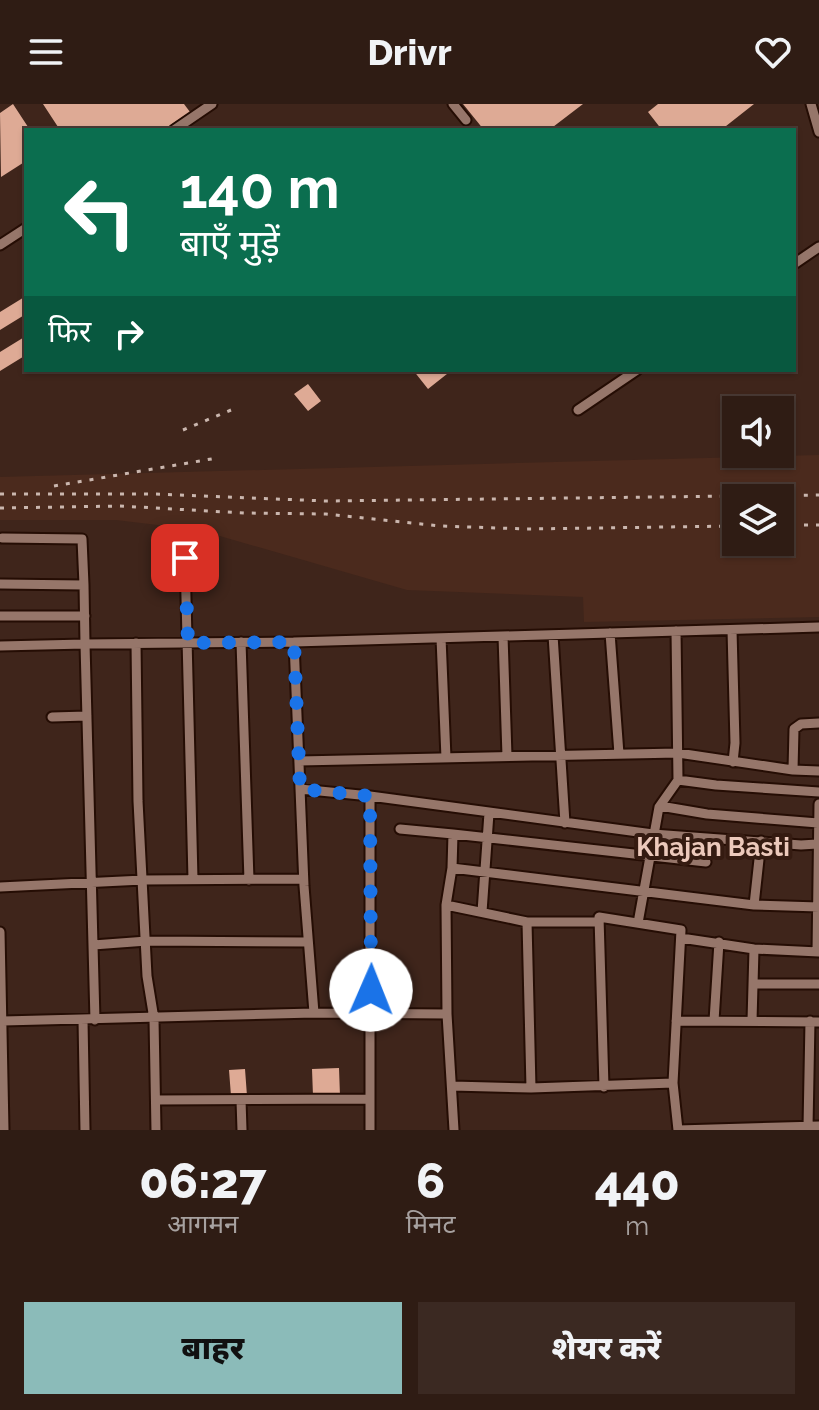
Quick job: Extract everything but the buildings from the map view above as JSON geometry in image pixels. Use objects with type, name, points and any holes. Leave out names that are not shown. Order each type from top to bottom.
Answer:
[{"type":"street","points":[[177,128],[212,104]]},
{"type":"street","points":[[453,104],[466,120]]},
{"type":"street","points":[[811,104],[819,132]]},
{"type":"street","points":[[0,245],[24,229]]},
{"type":"street","points":[[796,263],[819,247]]},
{"type":"street","points":[[578,410],[634,372]]},
{"type":"street","points":[[2,538],[82,539],[95,1020]]},
{"type":"street","points":[[185,558],[193,879]]},
{"type":"street","points":[[0,584],[84,585]]},
{"type":"street","points":[[0,616],[85,616]]},
{"type":"street","points":[[0,646],[294,642],[819,627]]},
{"type":"street","points":[[732,630],[733,762]]},
{"type":"street","points":[[638,923],[660,806],[678,780],[676,631]]},
{"type":"street","points":[[610,633],[619,754]]},
{"type":"street","points":[[553,635],[565,823]]},
{"type":"street","points":[[503,636],[507,756]]},
{"type":"street","points":[[441,638],[446,758]]},
{"type":"street","points":[[241,642],[249,880]]},
{"type":"street","points":[[294,642],[303,879],[314,1013]]},
{"type":"street","points":[[136,643],[138,801],[147,976],[154,1019],[156,1130]]},
{"type":"street","points":[[52,717],[87,716]]},
{"type":"street","points":[[793,770],[794,729],[801,724],[819,723]]},
{"type":"street","points":[[299,761],[678,753],[819,771]]},
{"type":"street","points":[[678,780],[819,792]]},
{"type":"street","points":[[300,789],[653,834],[817,844]]},
{"type":"street","points":[[370,796],[370,1130]]},
{"type":"street","points":[[681,938],[754,949],[818,952],[819,804]]},
{"type":"street","points":[[660,806],[707,814],[818,823]]},
{"type":"street","points":[[482,912],[489,813]]},
{"type":"street","points":[[400,829],[706,862]]},
{"type":"street","points":[[453,834],[446,905],[447,1014],[454,1130]]},
{"type":"street","points":[[754,905],[761,841]]},
{"type":"street","points":[[452,868],[754,905],[819,907]]},
{"type":"street","points":[[0,887],[143,880],[303,879]]},
{"type":"street","points":[[446,905],[527,922],[599,922]]},
{"type":"street","points":[[604,1087],[599,917],[681,930],[681,938],[676,1021],[673,1083],[678,1130],[814,1126],[814,1022],[676,1021]]},
{"type":"street","points":[[527,922],[531,1088]]},
{"type":"street","points":[[0,932],[4,1130]]},
{"type":"street","points":[[93,945],[147,941],[308,942]]},
{"type":"street","points":[[714,1021],[719,942]]},
{"type":"street","points":[[752,1021],[754,949]]},
{"type":"street","points":[[753,984],[819,984]]},
{"type":"street","points":[[3,1021],[314,1013],[447,1014]]},
{"type":"street","points":[[83,1020],[85,1130]]},
{"type":"street","points":[[452,1086],[531,1088],[673,1083]]},
{"type":"street","points":[[156,1100],[369,1099]]},
{"type":"street","points":[[241,1100],[242,1130]]},
{"type":"shaded area","points":[[819,455],[819,617],[584,622],[583,597],[407,590],[199,530],[116,520],[0,520],[0,477],[722,458],[722,468],[794,468],[794,456]]},
{"type":"railway","points":[[183,430],[231,410]]},
{"type":"railway","points":[[54,486],[217,458]]},
{"type":"railway","points":[[0,494],[153,494],[326,501],[819,495]]},
{"type":"railway","points":[[0,508],[120,506],[326,514],[441,526],[527,529],[722,526]]},
{"type":"railway","points":[[794,525],[819,525]]},
{"type":"district","name":"Khajan Basti","points":[[713,847]]},
{"type":"route","points":[[185,558],[188,643],[294,642],[300,789],[370,796],[371,990]]}]
